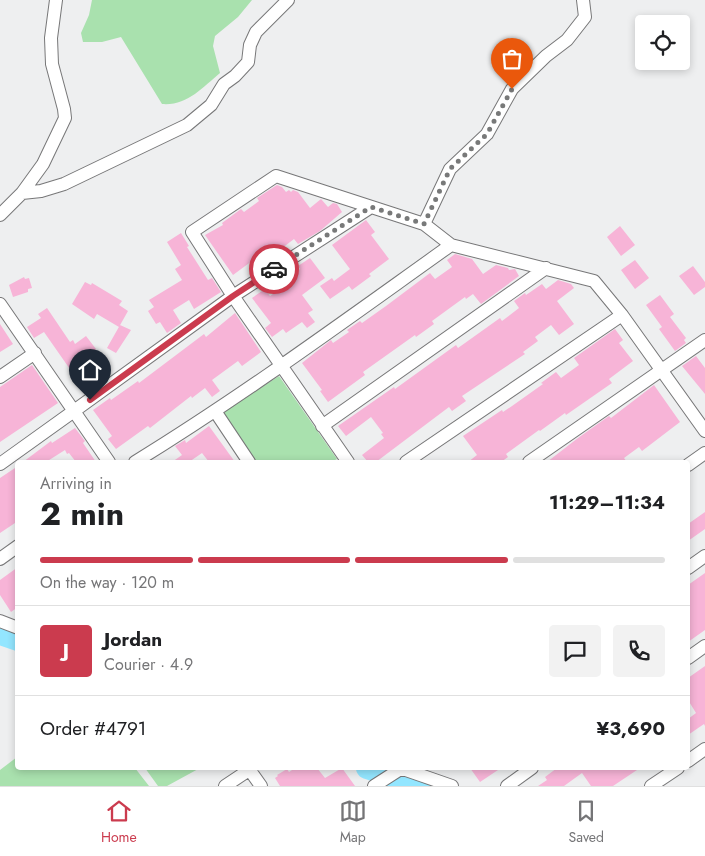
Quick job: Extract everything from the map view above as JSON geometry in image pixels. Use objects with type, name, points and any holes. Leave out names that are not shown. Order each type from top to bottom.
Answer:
[{"type":"street","points":[[0,215],[22,193],[42,164],[65,118],[52,64],[51,38],[56,0]]},
{"type":"street","points":[[22,193],[41,191],[64,184],[187,125],[211,105],[224,84],[235,76],[248,62],[250,46],[256,32],[288,0]]},
{"type":"street","points":[[424,224],[450,169],[487,134],[512,89],[546,56],[567,40],[585,17],[583,0]]},
{"type":"street","points":[[347,460],[233,296],[192,232],[276,176],[424,224],[451,245],[594,281],[622,316],[705,431]]},
{"type":"street","points":[[0,464],[233,296],[371,207]]},
{"type":"street","points":[[138,460],[281,366],[451,245]]},
{"type":"street","points":[[322,426],[546,268]]},
{"type":"street","points":[[0,304],[108,460]]},
{"type":"street","points":[[409,460],[622,316]]},
{"type":"street","points":[[531,460],[705,340]]},
{"type":"street","points":[[0,377],[35,353]]},
{"type":"street","points":[[215,411],[248,460]]},
{"type":"street","points":[[690,464],[705,453]]},
{"type":"street","points":[[0,559],[15,548]]},
{"type":"street","points":[[690,567],[705,556]]},
{"type":"street","points":[[0,621],[15,627]]},
{"type":"street","points":[[690,657],[705,646]]},
{"type":"street","points":[[690,760],[705,749]]},
{"type":"street","points":[[225,786],[247,770]]},
{"type":"street","points":[[251,770],[261,786]]},
{"type":"street","points":[[379,783],[398,770]]},
{"type":"street","points":[[407,770],[452,786]]},
{"type":"street","points":[[507,786],[529,770]]},
{"type":"street","points":[[651,786],[675,770]]},
{"type":"green space","points":[[92,0],[252,0],[238,17],[215,36],[213,46],[220,73],[187,99],[171,104],[162,104],[121,37],[102,42],[83,42],[81,33],[89,15]]},
{"type":"green space","points":[[279,376],[337,459],[255,460],[223,412]]},
{"type":"green space","points":[[15,759],[15,770],[137,770],[149,786],[0,786],[0,770]]},
{"type":"green space","points":[[146,770],[196,770],[167,786],[158,786]]},
{"type":"building","points":[[277,185],[286,192],[293,190],[298,192],[310,208],[321,199],[328,207],[333,203],[337,204],[342,212],[320,231],[298,244],[294,239],[277,252],[272,246],[233,275],[205,235],[223,225],[222,223],[241,209],[244,212],[259,201],[257,198]]},
{"type":"building","points":[[366,220],[375,232],[371,235],[389,259],[352,290],[349,286],[330,299],[320,286],[332,278],[334,281],[350,269],[332,245]]},
{"type":"building","points":[[620,226],[635,245],[621,256],[607,237]]},
{"type":"building","points":[[181,233],[189,246],[187,247],[208,280],[212,278],[221,292],[194,309],[189,300],[173,310],[181,323],[167,333],[160,322],[156,324],[148,311],[154,307],[149,300],[182,280],[175,269],[181,265],[167,242]]},
{"type":"building","points":[[455,254],[472,259],[483,274],[496,265],[508,268],[509,270],[515,269],[519,276],[481,304],[473,294],[466,299],[465,297],[432,321],[434,324],[416,337],[415,335],[363,372],[365,375],[328,402],[320,391],[322,390],[302,363],[331,340],[333,343],[349,332],[347,330],[360,321],[362,323],[430,273],[435,279],[452,267],[447,260]]},
{"type":"building","points":[[310,258],[325,278],[302,295],[313,310],[308,313],[315,322],[307,328],[302,322],[286,333],[283,329],[272,337],[265,328],[271,323],[252,298],[265,289],[270,296],[287,284],[284,280],[300,269],[298,266]]},
{"type":"building","points":[[635,260],[649,278],[635,289],[621,270]]},
{"type":"building","points":[[693,266],[705,282],[705,287],[694,295],[679,276]]},
{"type":"building","points":[[24,277],[25,279],[29,278],[32,288],[28,289],[28,292],[13,297],[9,285]]},
{"type":"building","points":[[558,280],[571,284],[574,288],[557,301],[574,324],[559,335],[551,325],[535,337],[538,341],[523,352],[525,354],[462,396],[466,401],[452,411],[449,407],[379,460],[366,460],[362,455],[384,438],[381,434],[383,433],[371,417],[346,436],[338,426],[394,387],[395,389],[456,345],[458,348],[500,318],[502,321],[519,308],[514,301],[525,293],[526,295],[542,284],[546,289]]},
{"type":"building","points":[[85,282],[91,285],[92,283],[122,301],[119,305],[128,311],[119,327],[97,314],[94,319],[72,304]]},
{"type":"building","points":[[660,295],[674,314],[670,317],[686,338],[684,340],[686,343],[675,351],[659,329],[662,327],[646,305]]},
{"type":"building","points":[[47,308],[70,342],[73,340],[75,344],[86,336],[96,349],[87,356],[99,373],[81,385],[44,332],[34,338],[27,327],[41,318],[38,314]]},
{"type":"building","points":[[235,313],[261,352],[242,366],[238,361],[212,380],[220,391],[212,397],[205,388],[192,398],[191,396],[150,428],[148,426],[116,449],[108,439],[112,436],[93,410],[138,381],[139,383],[204,334],[206,337]]},
{"type":"building","points":[[0,324],[13,344],[0,352]]},
{"type":"building","points":[[120,325],[131,330],[116,353],[107,348]]},
{"type":"building","points":[[615,329],[623,340],[619,343],[633,361],[609,379],[612,383],[566,415],[565,413],[539,430],[506,454],[508,457],[504,460],[471,460],[477,455],[463,436],[502,410],[503,412],[512,406],[543,384],[541,383],[556,372],[561,378],[579,365],[574,358]]},
{"type":"building","points":[[696,356],[705,368],[705,394],[682,366]]},
{"type":"building","points":[[32,365],[58,403],[0,442],[0,387]]},
{"type":"building","points":[[654,385],[680,422],[642,451],[639,447],[624,458],[626,460],[550,460],[609,416],[611,418]]},
{"type":"building","points":[[209,426],[234,460],[207,460],[202,453],[192,460],[175,460],[182,455],[175,446],[185,440],[186,443]]},
{"type":"building","points":[[75,428],[85,441],[83,443],[95,460],[74,460],[65,450],[49,460],[26,460],[51,441],[52,443]]},
{"type":"building","points":[[15,468],[15,523],[0,533],[0,478]]},
{"type":"building","points":[[705,512],[705,529],[690,540],[690,523]]},
{"type":"building","points":[[15,569],[15,609],[11,612],[0,595],[0,580]]},
{"type":"building","points":[[705,573],[705,630],[690,641],[690,584]]},
{"type":"building","points":[[705,666],[705,726],[704,724],[690,734],[690,718],[696,713],[690,703],[690,677]]},
{"type":"building","points":[[285,770],[289,772],[292,770],[319,770],[325,778],[339,770],[343,770],[355,786],[280,786],[275,778]]},
{"type":"building","points":[[471,770],[498,770],[480,782]]},
{"type":"building","points":[[554,770],[637,770],[613,786],[591,786],[582,773],[564,786],[538,786],[547,780],[545,777]]},
{"type":"waterway","points":[[0,634],[15,639]]},
{"type":"waterway","points":[[373,770],[423,786]]},
{"type":"way so far","points":[[274,269],[371,207],[424,224],[450,169],[487,134],[512,89]]},
{"type":"route","points":[[90,400],[233,296],[274,269]]}]
